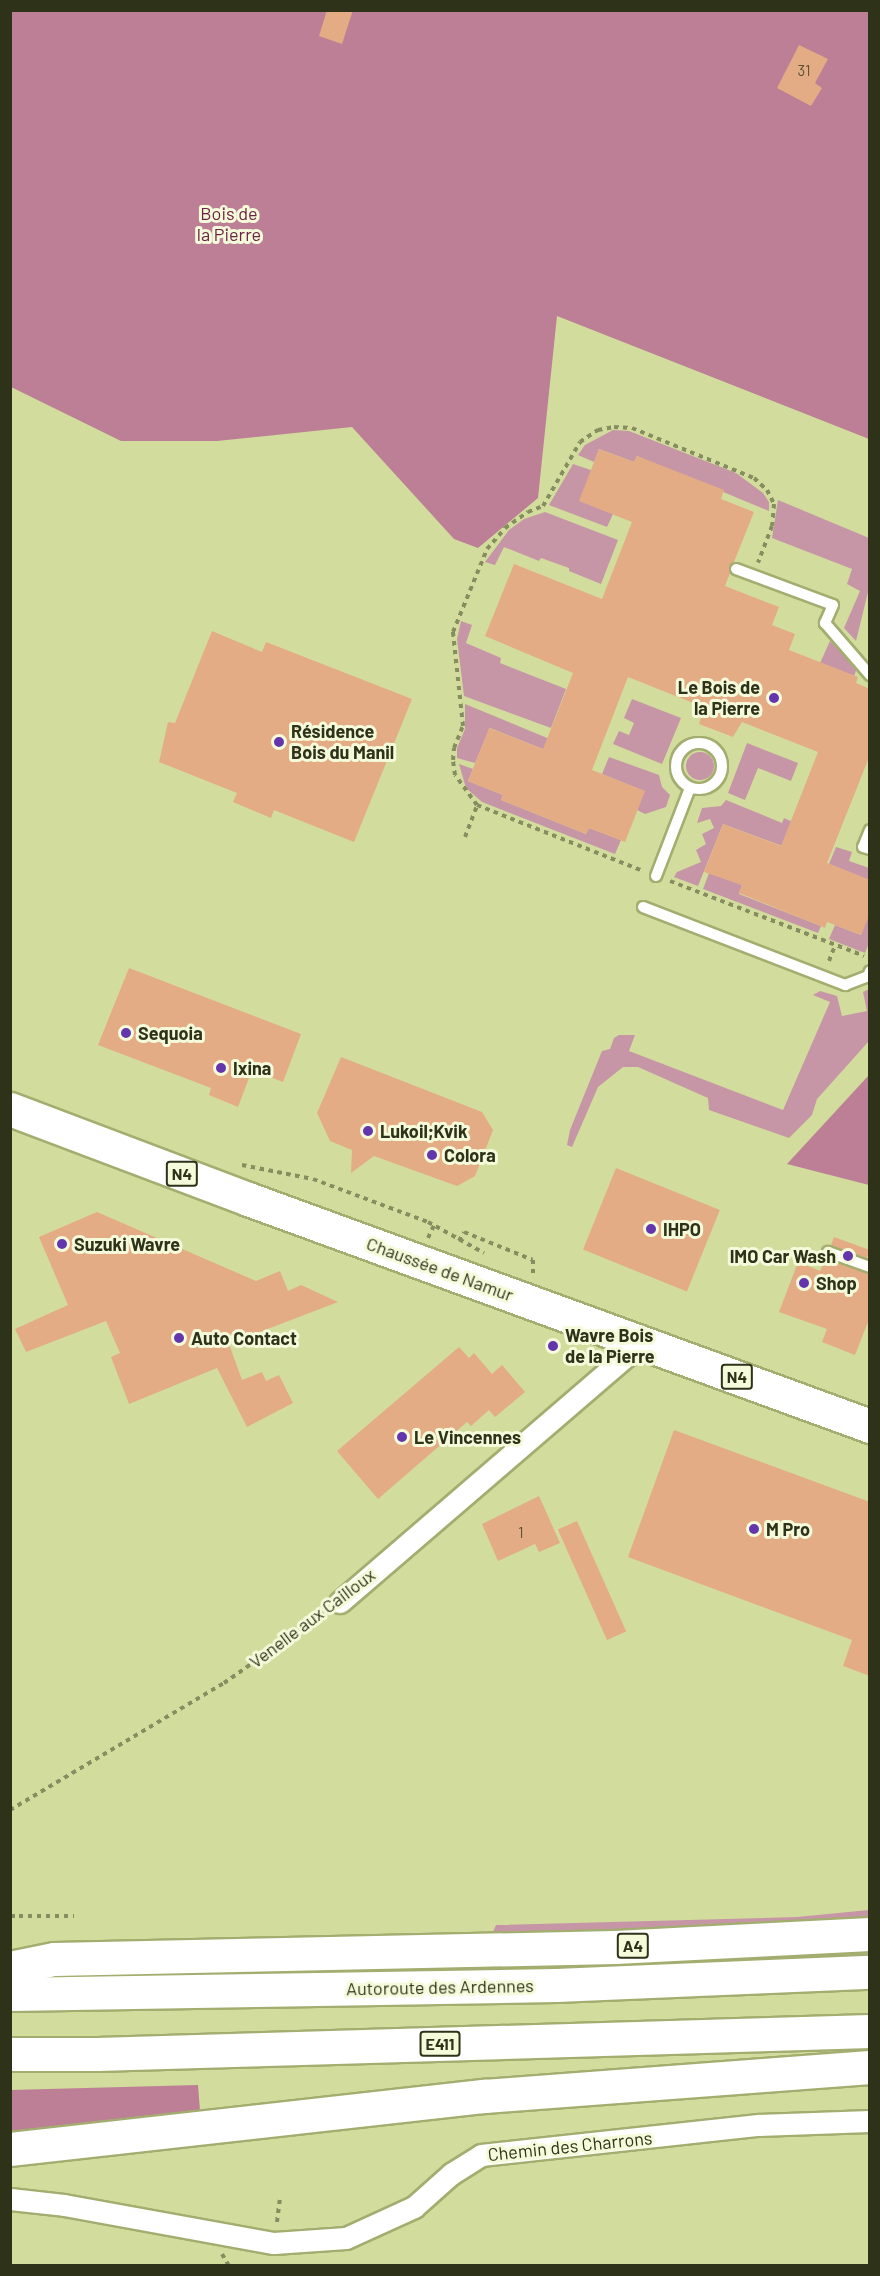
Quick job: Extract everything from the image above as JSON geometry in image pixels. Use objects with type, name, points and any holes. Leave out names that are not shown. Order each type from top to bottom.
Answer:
[{"type":"main road","name":"Chaussée de Namur","points":[[10,1109],[870,1426]]},
{"type":"main road","name":"A4","points":[[10,1969],[54,1959],[604,1947],[870,1935]]},
{"type":"main road","points":[[10,1969],[550,1959],[635,1983]]},
{"type":"main road","name":"Autoroute des Ardennes","points":[[10,1994],[635,1983],[870,1972]]},
{"type":"main road","name":"E411","points":[[10,2054],[870,2031]]},
{"type":"main road","points":[[10,2149],[484,2096],[870,2067]]},
{"type":"street","name":"Venelle aux Cailloux","points":[[340,1602],[640,1343]]},
{"type":"street","name":"Chemin des Charrons","points":[[10,2199],[64,2205],[274,2243],[346,2238],[414,2207],[452,2174],[481,2155],[758,2125],[870,2121]]},
{"type":"lane","points":[[736,569],[833,605],[825,623],[870,675]]},
{"type":"lane","points":[[692,744],[707,744],[714,748],[722,762],[720,777],[709,788],[690,788],[677,775],[676,760],[680,753],[692,744]]},
{"type":"lane","points":[[656,876],[690,788]]},
{"type":"lane","points":[[870,830],[863,847],[870,849]]},
{"type":"lane","points":[[643,908],[845,985],[868,976],[870,971]]},
{"type":"lane","points":[[828,1252],[870,1267]]},
{"type":"path","points":[[753,575],[771,526],[774,504],[766,490],[754,478],[632,428],[614,427],[598,430],[580,442],[543,506],[528,512],[506,528],[487,549],[453,632],[463,718],[463,726],[454,748],[454,768],[460,784],[477,805],[870,958]]},
{"type":"path","points":[[465,837],[477,805]]},
{"type":"path","points":[[259,1168],[313,1179],[419,1218],[465,1244]]},
{"type":"path","points":[[456,1246],[464,1232],[533,1260],[533,1274]]},
{"type":"path","points":[[430,1233],[438,1238]]},
{"type":"path","name":"Venelle aux Cailloux","points":[[10,1810],[224,1683],[340,1602]]},
{"type":"path","points":[[10,1916],[74,1916]]},
{"type":"shaded area","points":[[613,430],[629,431],[736,473],[763,493],[769,502],[769,511],[637,456],[634,462],[599,449],[594,462],[578,455],[585,445]]},
{"type":"shaded area","points":[[573,464],[591,470],[613,514],[607,527],[549,505]]},
{"type":"shaded area","points":[[778,500],[869,538],[869,588],[856,641],[844,628],[860,591],[847,584],[852,569],[772,538]]},
{"type":"shaded area","points":[[545,512],[618,540],[601,584],[569,571],[569,568],[541,558],[539,561],[504,547],[495,565],[485,562],[509,530],[524,519]]},
{"type":"shaded area","points":[[461,621],[472,625],[466,643],[501,658],[500,663],[566,689],[551,728],[464,696],[457,639]]},
{"type":"shaded area","points":[[830,641],[857,668],[854,676],[820,663]]},
{"type":"shaded area","points":[[632,699],[681,718],[662,764],[613,744],[619,731],[629,735],[634,723],[624,718]]},
{"type":"shaded area","points":[[465,704],[552,740],[548,751],[490,728],[475,763],[457,758],[457,748],[465,729]]},
{"type":"shaded area","points":[[747,743],[798,763],[791,781],[758,768],[745,800],[728,793]]},
{"type":"shaded area","points":[[700,752],[710,756],[714,766],[710,776],[700,780],[690,776],[686,766],[690,756]]},
{"type":"shaded area","points":[[609,757],[659,775],[662,787],[670,795],[666,807],[645,814],[637,810],[644,791],[602,774]]},
{"type":"shaded area","points":[[459,764],[473,769],[468,781],[503,795],[501,800],[586,834],[589,828],[621,840],[615,854],[482,802],[466,788]]},
{"type":"shaded area","points":[[726,800],[782,823],[784,818],[795,823],[785,847],[723,824],[698,886],[674,877],[677,872],[701,862],[696,850],[706,844],[702,834],[714,828],[710,819],[697,823],[702,808],[721,806]]},
{"type":"shaded area","points":[[836,847],[852,852],[849,861],[869,868],[869,880],[829,864]]},
{"type":"shaded area","points":[[709,873],[742,885],[739,894],[821,926],[818,933],[703,889]]},
{"type":"shaded area","points":[[869,913],[869,943],[865,953],[829,939],[835,925],[861,935]]},
{"type":"shaded area","points":[[869,989],[869,1041],[817,1099],[812,1115],[789,1138],[709,1110],[708,1098],[638,1067],[623,1067],[598,1087],[572,1147],[567,1145],[570,1130],[602,1051],[610,1049],[614,1038],[619,1035],[635,1035],[629,1051],[783,1110],[830,1002],[813,995],[820,991],[837,996],[842,1016],[867,1011],[863,992]]},
{"type":"shaded area","points":[[869,1910],[869,1920],[492,1934],[496,1925],[797,1917]]},
{"type":"green space","name":"Bois de la Pierre","points":[[10,11],[869,11],[869,439],[557,316],[538,498],[478,548],[454,539],[352,427],[217,441],[121,441],[11,387]]},
{"type":"green space","points":[[869,1075],[869,1185],[787,1164]]},
{"type":"green space","points":[[198,2085],[200,2111],[11,2134],[10,2090]]},
{"type":"building","points":[[327,10],[353,10],[342,44],[319,36]]},
{"type":"building","points":[[799,45],[828,59],[815,83],[822,88],[811,106],[777,88]]},
{"type":"building","name":"Le Bois de la Pierre","points":[[599,449],[634,462],[637,456],[724,490],[721,499],[754,512],[734,562],[729,566],[730,573],[725,586],[779,607],[772,625],[795,634],[789,650],[858,677],[856,683],[870,689],[870,755],[827,863],[870,880],[870,913],[861,935],[827,922],[825,928],[739,893],[742,885],[704,872],[723,824],[781,846],[818,752],[742,722],[733,737],[699,724],[703,711],[700,709],[701,706],[628,677],[592,770],[645,791],[625,842],[589,828],[586,834],[501,800],[503,795],[468,781],[489,728],[543,749],[573,673],[485,636],[514,564],[602,599],[632,522],[579,501]]},
{"type":"building","name":"Résidence Bois du Manil","points":[[212,631],[262,652],[266,642],[412,699],[354,842],[274,810],[271,818],[233,802],[237,793],[159,762],[168,722],[175,723]]},
{"type":"building","points":[[129,968],[301,1034],[283,1082],[252,1070],[238,1107],[209,1095],[211,1088],[98,1045]]},
{"type":"building","points":[[341,1057],[482,1112],[493,1130],[475,1176],[457,1186],[374,1156],[351,1173],[352,1150],[330,1141],[317,1113]]},
{"type":"building","name":"IHPO","points":[[616,1168],[720,1210],[687,1292],[583,1250]]},
{"type":"building","points":[[97,1212],[256,1281],[280,1271],[288,1291],[301,1285],[338,1302],[229,1344],[242,1380],[262,1372],[266,1381],[279,1375],[293,1403],[247,1427],[217,1368],[129,1404],[111,1357],[120,1353],[106,1321],[26,1352],[15,1329],[68,1305],[39,1237]]},
{"type":"building","points":[[834,1237],[870,1250],[867,1258],[831,1245]]},
{"type":"building","points":[[825,1259],[870,1274],[870,1317],[855,1355],[822,1342],[827,1329],[779,1312],[798,1262],[820,1271]]},
{"type":"building","name":"Le Vincennes","points":[[459,1347],[469,1358],[474,1353],[492,1374],[502,1365],[525,1392],[495,1417],[489,1410],[471,1426],[467,1422],[378,1499],[337,1451]]},
{"type":"building","name":"M Pro","points":[[674,1430],[870,1502],[870,1676],[843,1666],[852,1640],[628,1557]]},
{"type":"building","points":[[539,1496],[560,1543],[539,1552],[535,1544],[498,1561],[482,1524]]},
{"type":"building","points":[[577,1521],[626,1632],[607,1640],[558,1530]]},
{"type":"place","name":"Le Bois de la Pierre","points":[[774,698]]},
{"type":"place","name":"Résidence Bois du Manil","points":[[279,742]]},
{"type":"place","name":"Sequoia","points":[[126,1033]]},
{"type":"place","name":"Ixina","points":[[221,1068]]},
{"type":"place","name":"Lukoil;Kvik","points":[[368,1131]]},
{"type":"place","name":"Colora","points":[[432,1155]]},
{"type":"place","name":"IHPO","points":[[651,1229]]},
{"type":"place","name":"Suzuki Wavre","points":[[62,1244]]},
{"type":"place","name":"IMO Car Wash","points":[[848,1256]]},
{"type":"place","name":"Shop","points":[[804,1283]]},
{"type":"place","name":"Auto Contact","points":[[179,1338]]},
{"type":"place","name":"Wavre Bois de la Pierre","points":[[553,1346]]},
{"type":"place","name":"Le Vincennes","points":[[402,1437]]},
{"type":"place","name":"M Pro","points":[[754,1529]]}]
